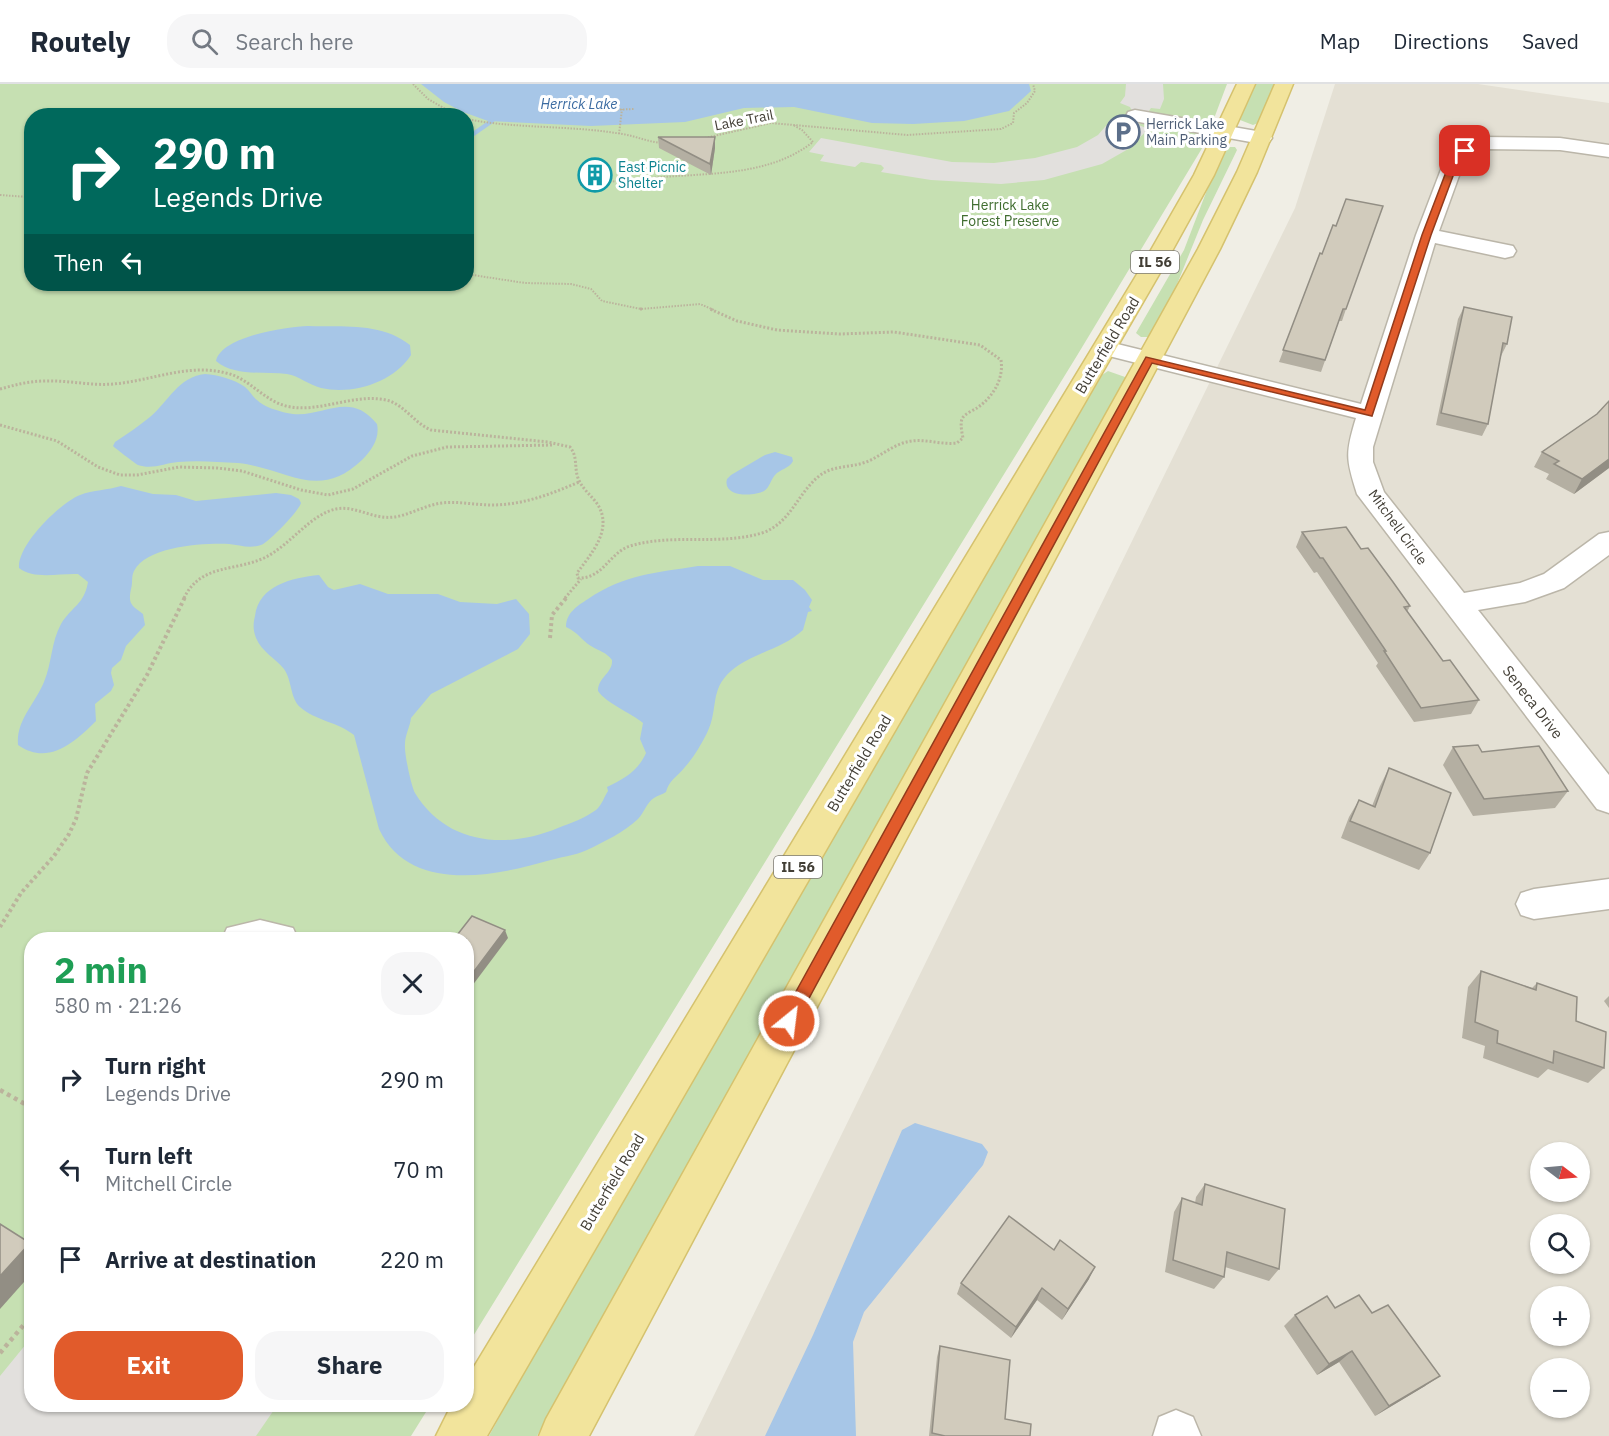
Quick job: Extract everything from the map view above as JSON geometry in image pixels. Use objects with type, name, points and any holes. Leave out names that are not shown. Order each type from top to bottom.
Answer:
[{"type":"main road","name":"Butterfield Road","points":[[460,1436],[1105,348],[1181,217],[1246,84]]},
{"type":"main road","name":"IL 56","points":[[563,1436],[1227,214],[1284,84]]},
{"type":"street","points":[[1135,117],[1262,138]]},
{"type":"street","name":"Mitchell Circle","points":[[1456,604],[1371,494],[1360,462],[1360,447],[1369,414],[1427,235],[1455,159],[1480,143],[1560,144],[1609,151]]},
{"type":"street","points":[[1427,235],[1505,251]]},
{"type":"street","points":[[1105,348],[1369,414]]},
{"type":"street","points":[[1456,604],[1525,592],[1554,581],[1609,541]]},
{"type":"street","name":"Seneca Drive","points":[[1456,604],[1609,800]]},
{"type":"street","points":[[1534,904],[1609,894]]},
{"type":"path","points":[[413,84],[428,99],[444,108]]},
{"type":"path","name":"Lake Trail","points":[[701,139],[759,124],[790,123],[907,135],[1001,129],[1013,123],[1014,113],[1032,97],[1035,91],[1033,84]]},
{"type":"path","points":[[609,110],[635,109]]},
{"type":"path","points":[[619,134],[622,110]]},
{"type":"path","points":[[474,121],[619,134],[647,142],[663,143]]},
{"type":"path","points":[[580,185],[746,170],[767,165],[807,148],[813,142],[810,136],[790,123]]},
{"type":"path","points":[[807,148],[815,150]]},
{"type":"path","points":[[0,195],[24,196]]},
{"type":"path","points":[[0,389],[36,381],[115,383],[186,369],[211,370],[246,379],[268,398],[288,406],[314,406],[380,399],[400,405],[425,428],[438,432],[563,445],[573,450],[579,482],[599,507],[604,526],[599,541],[577,573],[576,576],[581,579],[591,578],[617,553],[640,544],[675,539],[726,540],[774,528],[791,515],[818,477],[825,472],[864,463],[899,444],[920,441],[957,443],[963,438],[961,421],[963,417],[982,404],[1001,379],[1003,367],[1001,360],[987,348],[960,340],[894,332],[840,334],[777,330],[736,321],[699,304],[654,309],[631,308],[602,302],[591,289],[582,285],[525,283],[474,275]]},
{"type":"path","points":[[0,426],[11,431],[45,436],[103,470],[120,475],[178,467],[230,469],[254,472],[307,491],[328,495],[350,491],[393,465],[432,450],[447,447],[563,445]]},
{"type":"path","points":[[0,927],[24,889],[53,858],[71,832],[81,803],[82,788],[87,773],[147,675],[187,591],[197,579],[219,569],[243,566],[264,558],[287,544],[320,514],[334,509],[348,508],[383,518],[441,503],[494,505],[538,500],[579,482]]},
{"type":"path","points":[[550,638],[552,615],[581,579]]},
{"type":"path","points":[[0,1090],[24,1104]]},
{"type":"path","points":[[0,1353],[24,1325]]},
{"type":"shaded area","name":"Herrick Lake Main Parking","points":[[1126,84],[1163,84],[1164,99],[1160,109],[1151,108],[1139,125],[1148,129],[1130,148],[1102,164],[1044,180],[1001,184],[931,180],[881,172],[884,168],[881,165],[861,162],[855,167],[820,161],[824,155],[809,152],[821,138],[952,162],[994,163],[1035,158],[1077,147],[1098,135],[1111,120],[1122,122],[1127,119],[1132,111],[1130,107],[1120,103],[1125,96]]},
{"type":"shaded area","points":[[1335,84],[1478,84],[1609,103],[1609,1436],[694,1436],[1295,208]]},
{"type":"shaded area","points":[[24,1347],[24,1412],[272,1412],[256,1436],[0,1436],[0,1376]]},
{"type":"green space","name":"Herrick Lake Forest Preserve","points":[[0,84],[1227,84],[1204,145],[1078,354],[474,1335],[474,932],[24,932],[24,1412],[426,1412],[411,1436],[0,1436]]},
{"type":"green space","points":[[1254,84],[1274,84],[1258,123],[1253,125],[1240,120]]},
{"type":"green space","points":[[1227,147],[1235,147],[1237,150],[1203,220],[1171,299],[1149,337],[1141,337],[1136,333],[1184,250],[1212,177]]},
{"type":"green space","points":[[1108,371],[1125,377],[1125,381],[537,1436],[489,1436],[683,1095],[1102,375]]},
{"type":"water","name":"Herrick Lake","points":[[421,84],[1029,84],[1031,91],[1009,111],[964,121],[913,124],[872,123],[794,107],[744,108],[685,122],[591,126],[488,121],[474,116],[474,108],[455,108]]},
{"type":"water","points":[[361,327],[387,332],[410,345],[411,355],[403,365],[383,380],[346,390],[321,388],[287,374],[232,369],[216,361],[220,352],[242,339],[285,328]]},
{"type":"water","points":[[205,374],[220,376],[236,382],[245,387],[263,405],[287,413],[299,414],[334,408],[355,408],[377,424],[376,439],[366,456],[346,472],[331,479],[316,481],[238,463],[186,461],[153,467],[143,466],[136,464],[113,446],[115,442],[157,411],[181,385],[196,376]]},
{"type":"water","points":[[775,452],[792,457],[793,461],[775,475],[764,491],[746,495],[729,489],[727,479],[731,475],[765,455]]},
{"type":"water","points":[[121,486],[153,494],[176,495],[196,501],[276,493],[291,495],[299,499],[301,503],[283,526],[261,545],[249,547],[205,544],[177,548],[151,556],[141,563],[133,573],[130,601],[143,614],[145,625],[126,646],[121,660],[112,668],[114,685],[111,691],[95,704],[96,721],[70,744],[60,749],[40,753],[29,751],[18,745],[20,728],[44,682],[61,624],[81,601],[88,582],[78,574],[40,575],[25,572],[19,568],[20,559],[41,526],[72,499],[90,492]]},
{"type":"water","points":[[698,566],[730,566],[763,580],[793,580],[805,590],[812,600],[809,607],[812,611],[808,612],[803,630],[786,642],[739,665],[724,678],[717,693],[711,724],[697,751],[671,781],[666,792],[652,800],[632,824],[600,844],[582,852],[502,872],[454,875],[431,871],[410,863],[393,849],[379,829],[354,735],[300,707],[294,699],[284,669],[262,647],[254,630],[258,605],[270,590],[288,581],[319,575],[328,587],[334,590],[360,584],[388,594],[438,594],[460,602],[497,604],[516,599],[529,614],[530,634],[518,649],[431,694],[411,718],[405,748],[415,793],[428,810],[443,823],[478,838],[518,839],[558,828],[592,813],[598,808],[608,791],[607,787],[630,774],[646,753],[640,739],[643,723],[607,700],[598,691],[600,682],[610,668],[612,660],[566,627],[570,614],[580,604],[628,579]]},
{"type":"water","points":[[915,1123],[982,1144],[988,1152],[983,1165],[864,1312],[853,1342],[856,1436],[765,1436],[813,1335],[902,1130]]},
{"type":"building","points":[[658,137],[715,137],[710,164]]},
{"type":"building","points":[[1346,199],[1383,206],[1325,360],[1283,350],[1320,253],[1322,254],[1333,225],[1336,226]]},
{"type":"building","points":[[1464,307],[1512,317],[1507,344],[1503,343],[1488,424],[1441,413]]},
{"type":"building","points":[[1609,401],[1609,459],[1582,479],[1554,464],[1559,461],[1542,452],[1597,414]]},
{"type":"building","points":[[1346,527],[1361,549],[1368,548],[1393,582],[1410,606],[1404,607],[1443,661],[1450,660],[1479,700],[1421,708],[1384,651],[1386,651],[1323,558],[1320,558],[1302,532]]},
{"type":"building","points":[[1478,745],[1482,752],[1539,746],[1568,791],[1484,799],[1453,747]]},
{"type":"building","points":[[1389,768],[1451,793],[1430,853],[1350,821],[1359,800],[1375,807]]},
{"type":"building","points":[[472,916],[505,930],[474,971],[474,932],[459,932]]},
{"type":"building","points":[[1481,971],[1536,990],[1537,983],[1577,997],[1576,1021],[1606,1032],[1604,1068],[1554,1051],[1553,1063],[1497,1043],[1498,1031],[1475,1022]]},
{"type":"building","points":[[1205,1184],[1285,1209],[1279,1269],[1227,1252],[1224,1277],[1173,1260],[1182,1198],[1202,1205]]},
{"type":"building","points":[[1009,1216],[1054,1250],[1060,1240],[1095,1267],[1068,1309],[1042,1288],[1016,1327],[961,1283]]},
{"type":"building","points":[[0,1224],[24,1239],[24,1250],[0,1276]]},
{"type":"building","points":[[1359,1295],[1372,1313],[1388,1305],[1440,1376],[1389,1406],[1352,1351],[1329,1364],[1295,1315],[1327,1296],[1335,1308]]},
{"type":"building","points":[[940,1346],[1010,1360],[1005,1419],[1031,1424],[1030,1436],[945,1436],[932,1433]]},
{"type":"waterway","points":[[474,133],[492,121]]},
{"type":"place","name":"Herrick Lake Main Parking","points":[[1123,132]]},
{"type":"place","name":"East Picnic Shelter","points":[[595,175]]},
{"type":"route","points":[[789,1021],[1149,359],[1369,414],[1427,235],[1455,159],[1465,151]]}]
